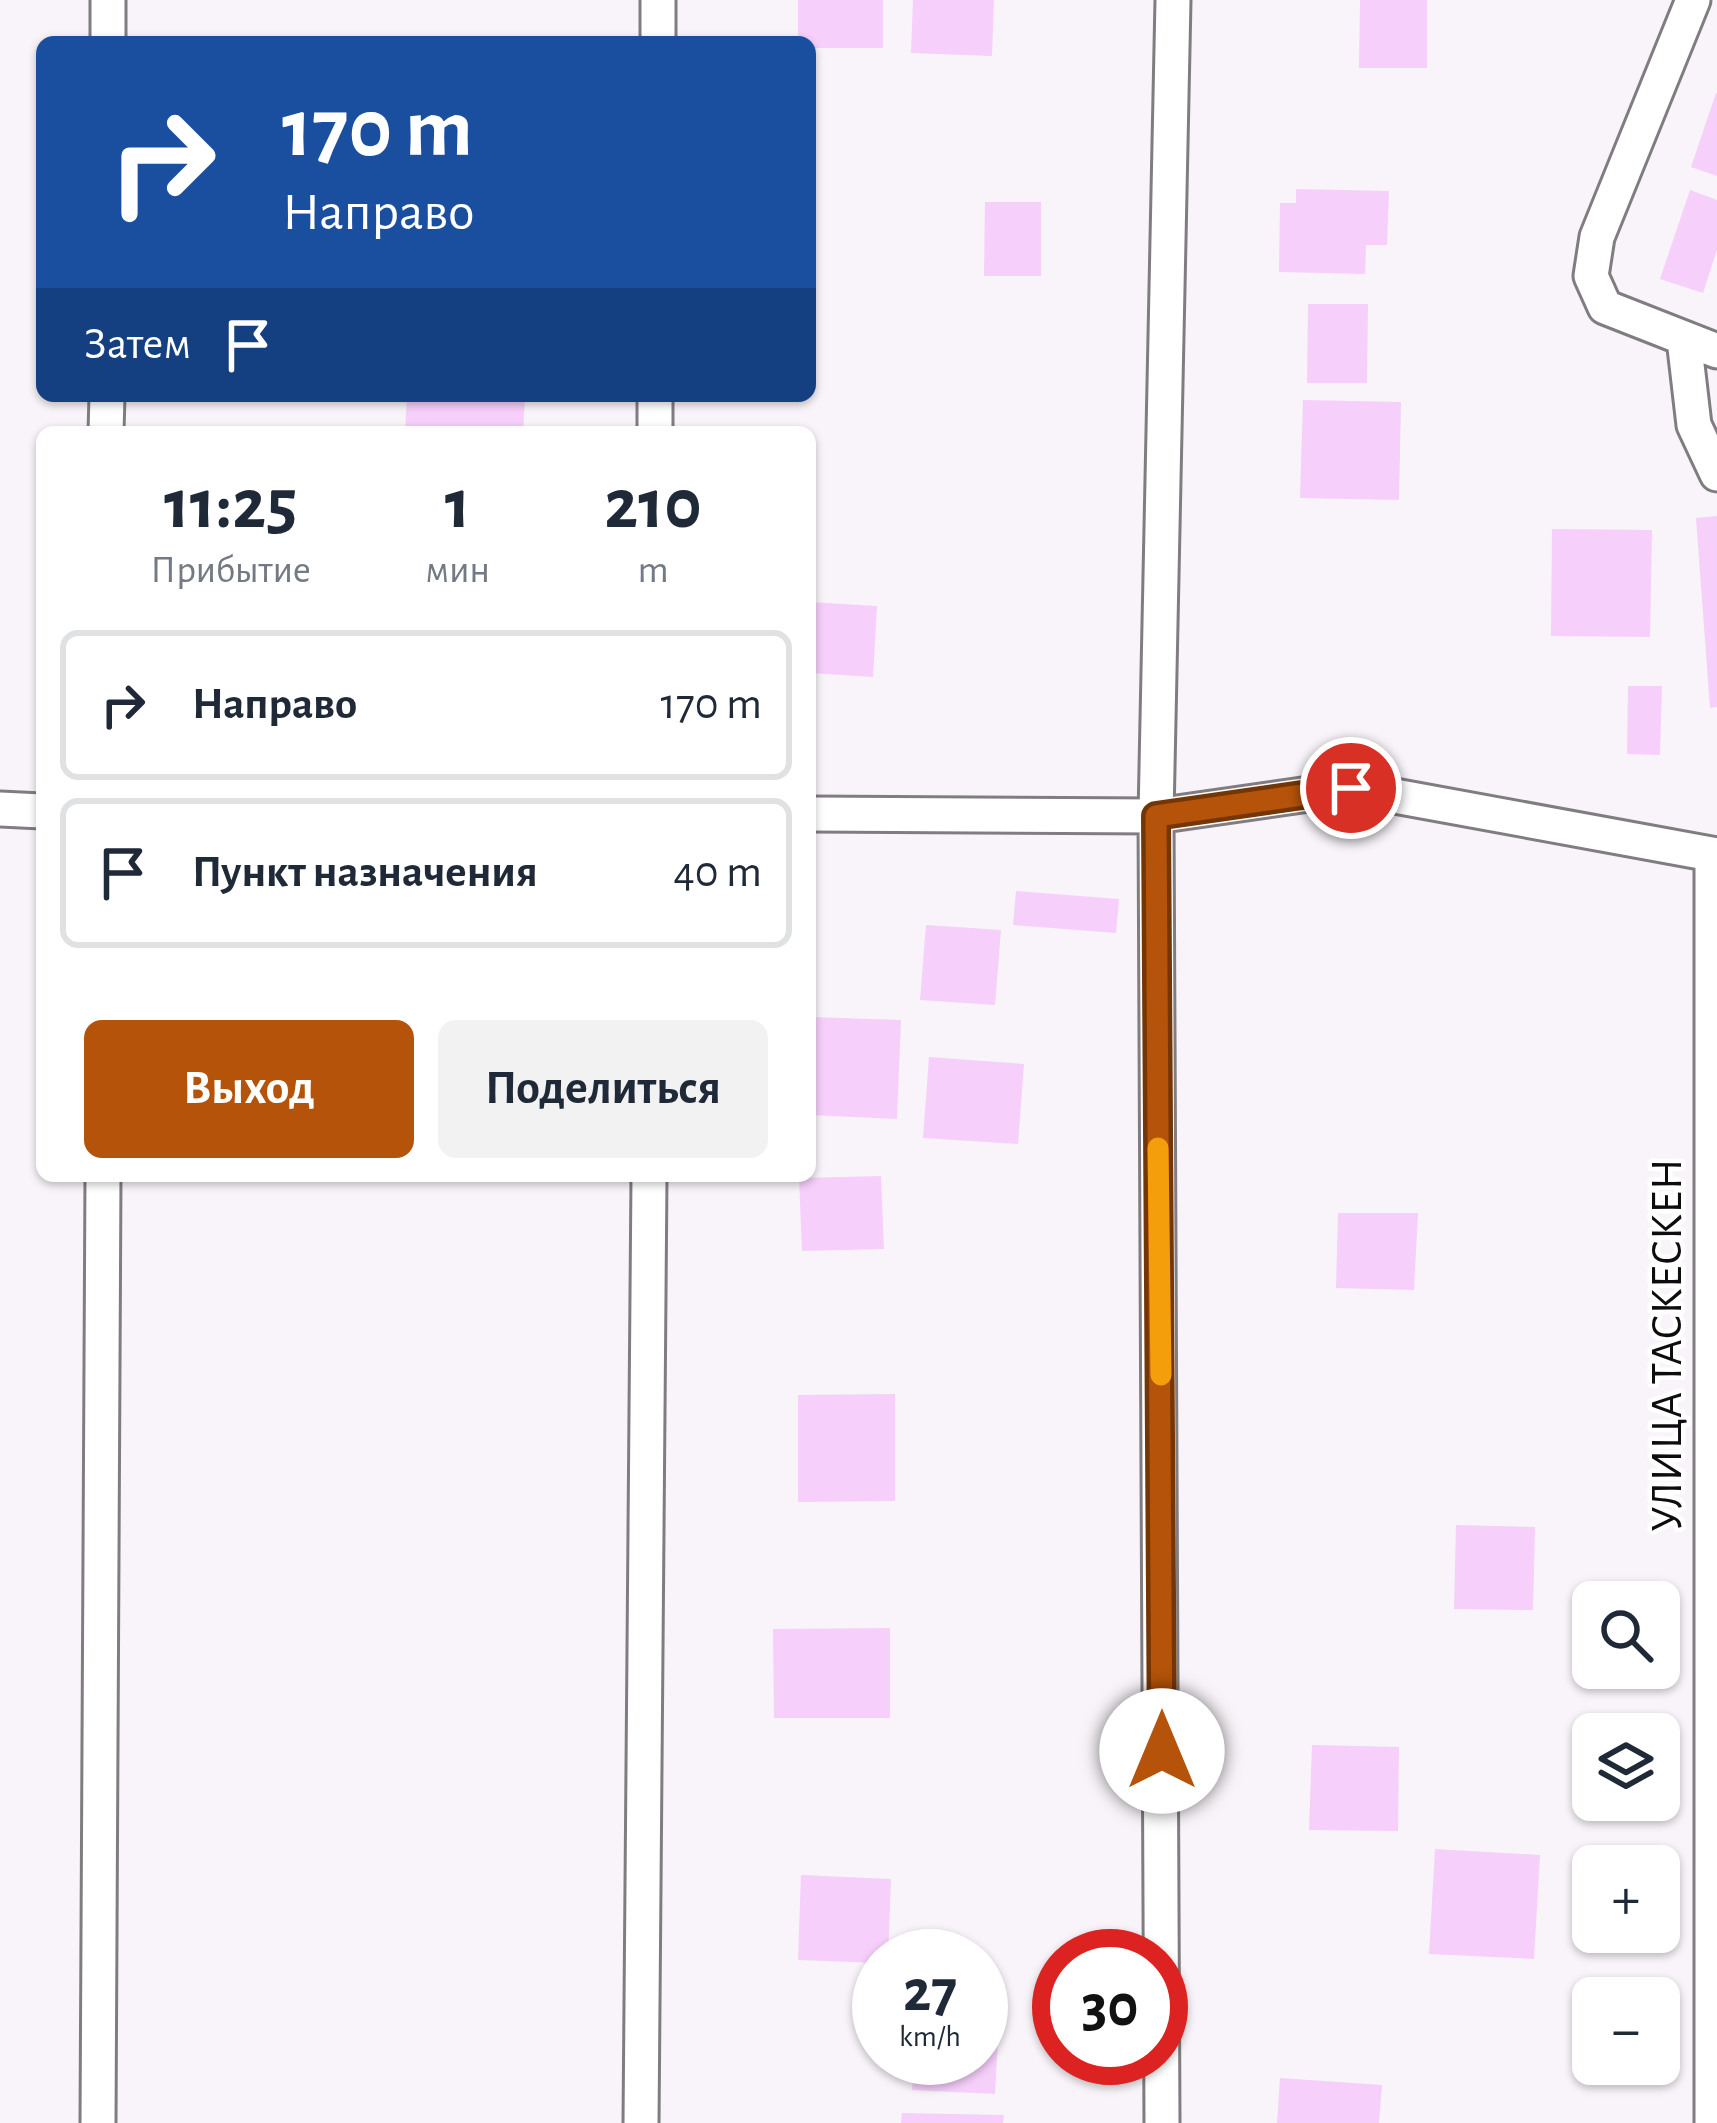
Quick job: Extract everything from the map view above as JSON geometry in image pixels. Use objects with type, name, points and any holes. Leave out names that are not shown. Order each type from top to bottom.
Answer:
[{"type":"street","points":[[108,36],[109,0]]},
{"type":"street","points":[[658,0],[658,36]]},
{"type":"street","points":[[1162,2123],[1156,816],[1173,0]]},
{"type":"street","points":[[1693,0],[1597,237],[1591,276],[1605,307],[1717,351]]},
{"type":"street","points":[[1684,339],[1694,425],[1717,474]]},
{"type":"street","points":[[816,814],[1156,816],[1351,788],[1715,855]]},
{"type":"street","points":[[0,809],[36,811]]},
{"type":"street","name":"УЛИЦА ТАСКЕСКЕН","points":[[1712,2123],[1715,855]]},
{"type":"street","points":[[98,2123],[103,1182]]},
{"type":"street","points":[[641,2123],[650,1182]]},
{"type":"building","points":[[798,0],[883,0],[883,48],[816,48],[816,36],[798,36]]},
{"type":"building","points":[[913,0],[994,0],[992,56],[911,53]]},
{"type":"building","points":[[1360,0],[1427,0],[1427,68],[1359,68]]},
{"type":"building","points":[[1717,93],[1717,176],[1691,167]]},
{"type":"building","points":[[1296,189],[1389,191],[1387,245],[1366,245],[1365,274],[1279,272],[1280,203],[1296,203]]},
{"type":"building","points":[[1690,190],[1717,200],[1717,250],[1703,293],[1660,279]]},
{"type":"building","points":[[985,202],[1041,202],[1041,276],[984,276]]},
{"type":"building","points":[[1308,304],[1368,304],[1367,383],[1307,383]]},
{"type":"building","points":[[1303,400],[1401,402],[1399,500],[1300,498]]},
{"type":"building","points":[[407,402],[525,402],[523,426],[405,426]]},
{"type":"building","points":[[1717,516],[1717,707],[1710,708],[1696,518]]},
{"type":"building","points":[[1552,529],[1652,530],[1650,637],[1551,636]]},
{"type":"building","points":[[816,602],[877,606],[873,677],[816,673]]},
{"type":"building","points":[[1628,686],[1662,686],[1660,755],[1627,754]]},
{"type":"building","points":[[1016,891],[1119,899],[1116,933],[1013,925]]},
{"type":"building","points":[[926,925],[1001,930],[995,1005],[920,1000]]},
{"type":"building","points":[[816,1017],[901,1020],[897,1119],[816,1115]]},
{"type":"building","points":[[929,1057],[1024,1064],[1018,1144],[923,1138]]},
{"type":"building","points":[[881,1176],[884,1249],[802,1251],[799,1182],[816,1182],[816,1178]]},
{"type":"building","points":[[1338,1213],[1418,1213],[1414,1290],[1336,1288]]},
{"type":"building","points":[[895,1394],[895,1501],[798,1502],[798,1395]]},
{"type":"building","points":[[1456,1525],[1535,1527],[1533,1610],[1454,1609]]},
{"type":"building","points":[[890,1628],[890,1718],[774,1718],[773,1629]]},
{"type":"building","points":[[1312,1745],[1399,1747],[1398,1831],[1309,1830]]},
{"type":"building","points":[[1435,1849],[1540,1855],[1534,1959],[1429,1954]]},
{"type":"building","points":[[801,1875],[891,1879],[889,1929],[852,1929],[852,1962],[798,1960]]},
{"type":"building","points":[[1280,2078],[1382,2085],[1379,2123],[1277,2123]]},
{"type":"building","points":[[912,2085],[995,2085],[995,2094],[912,2090]]},
{"type":"building","points":[[902,2113],[1004,2115],[1003,2123],[901,2123]]},
{"type":"slow traffic","points":[[1158,1148],[1161,1375]]},
{"type":"route","points":[[1162,1751],[1156,816],[1351,788]]}]
